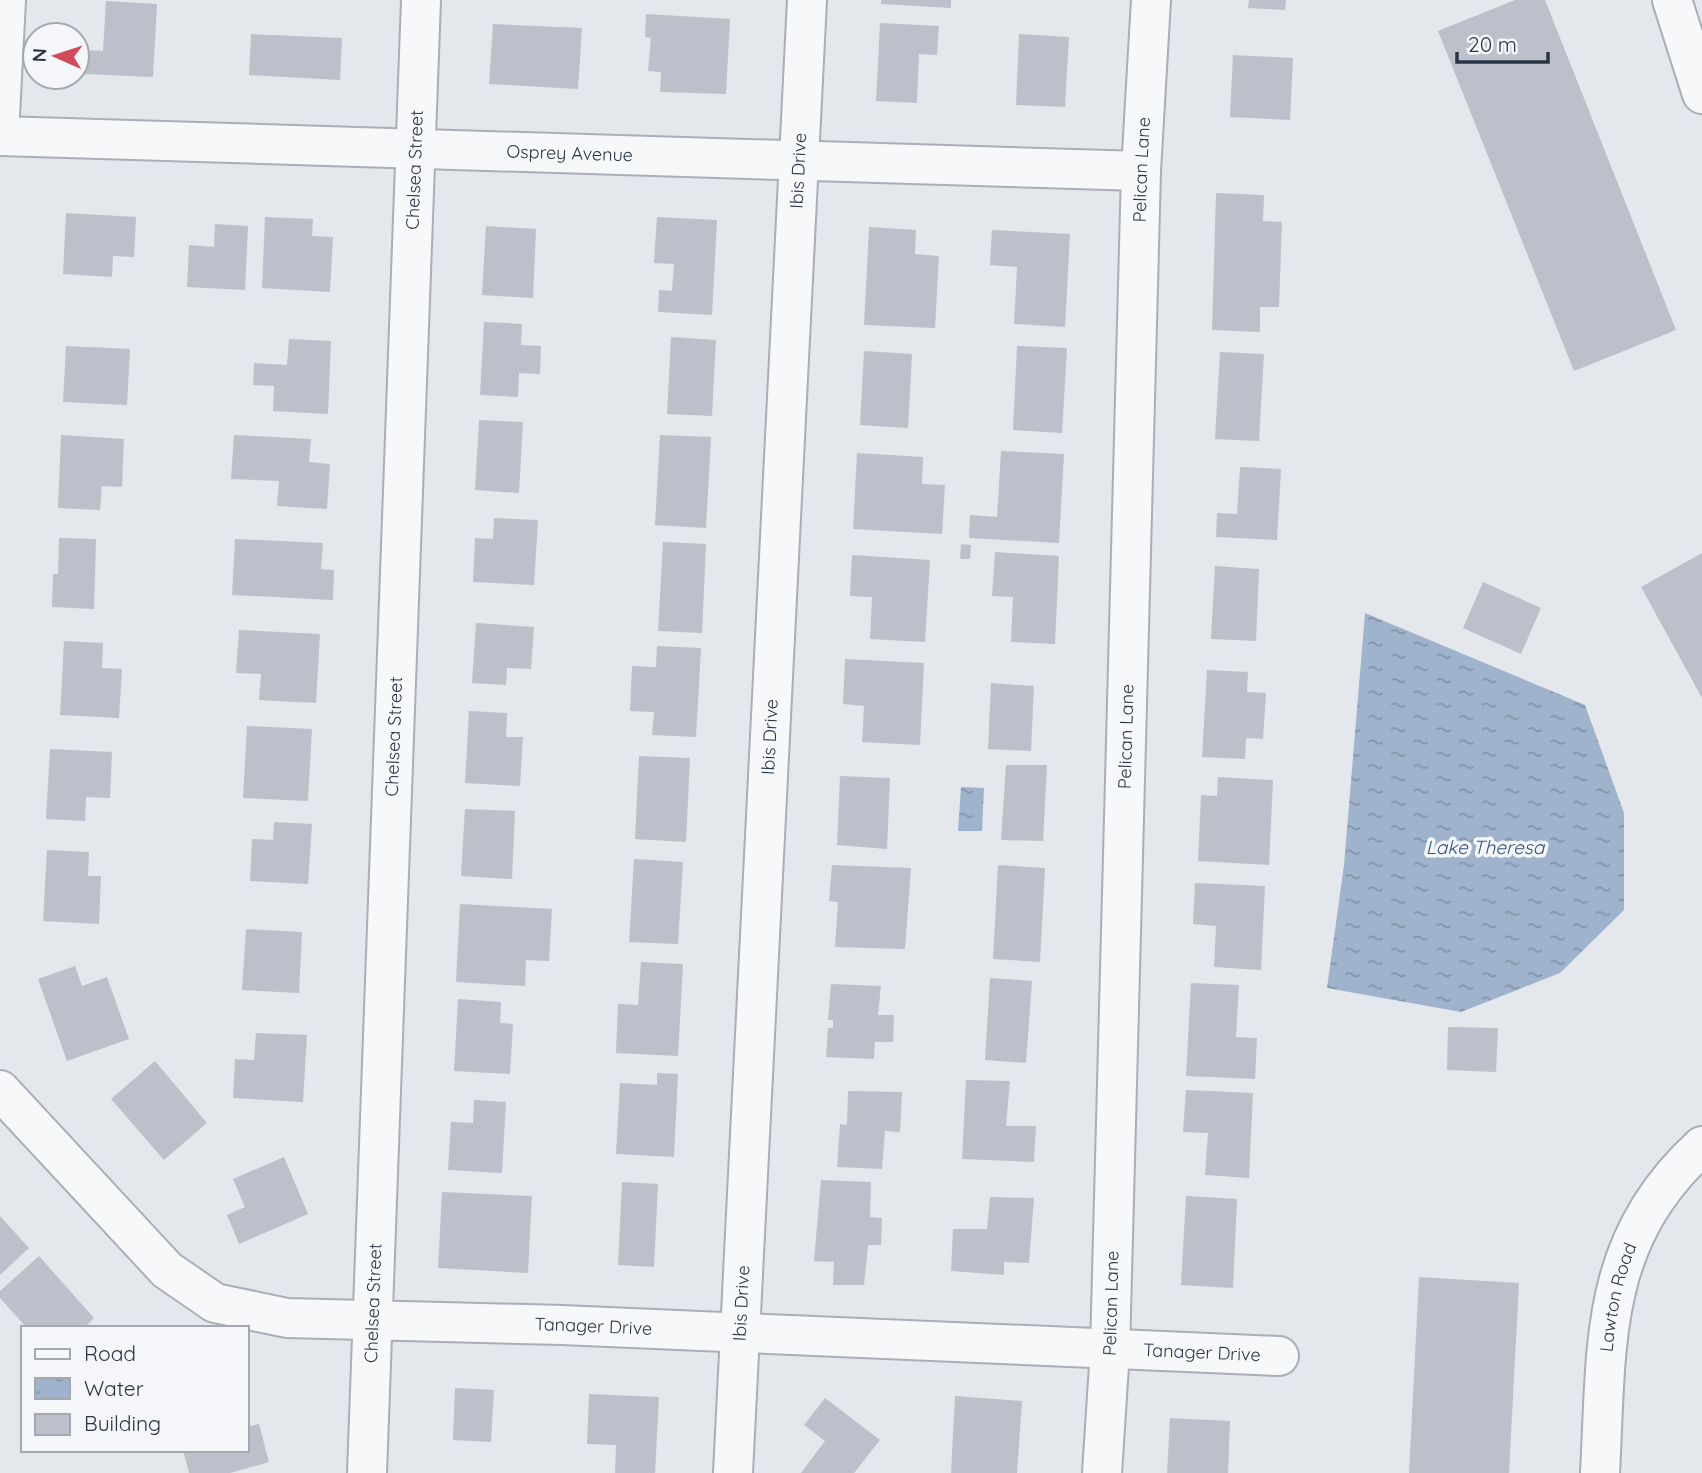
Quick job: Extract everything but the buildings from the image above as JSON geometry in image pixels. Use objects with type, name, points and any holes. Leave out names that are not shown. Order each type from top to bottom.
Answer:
[{"type":"street","points":[[0,117],[6,0]]},
{"type":"street","name":"Chelsea Street","points":[[367,1473],[421,0]]},
{"type":"street","name":"Ibis Drive","points":[[733,1473],[807,0]]},
{"type":"street","name":"Pelican Lane","points":[[1102,1473],[1110,1350],[1141,171],[1151,0]]},
{"type":"street","points":[[1672,0],[1702,94]]},
{"type":"street","name":"Osprey Avenue","points":[[0,136],[1141,171]]},
{"type":"street","name":"Tanager Drive","points":[[0,1090],[167,1270],[215,1303],[287,1318],[374,1319],[1279,1356]]},
{"type":"street","name":"Lawton Road","points":[[1600,1473],[1608,1331],[1618,1278],[1635,1234],[1659,1194],[1702,1146]]},
{"type":"water","name":"Lake Theresa","points":[[1365,613],[1585,705],[1624,813],[1624,910],[1560,973],[1461,1012],[1327,988],[1344,865]]},
{"type":"water","points":[[961,787],[984,788],[982,831],[958,831]]}]
